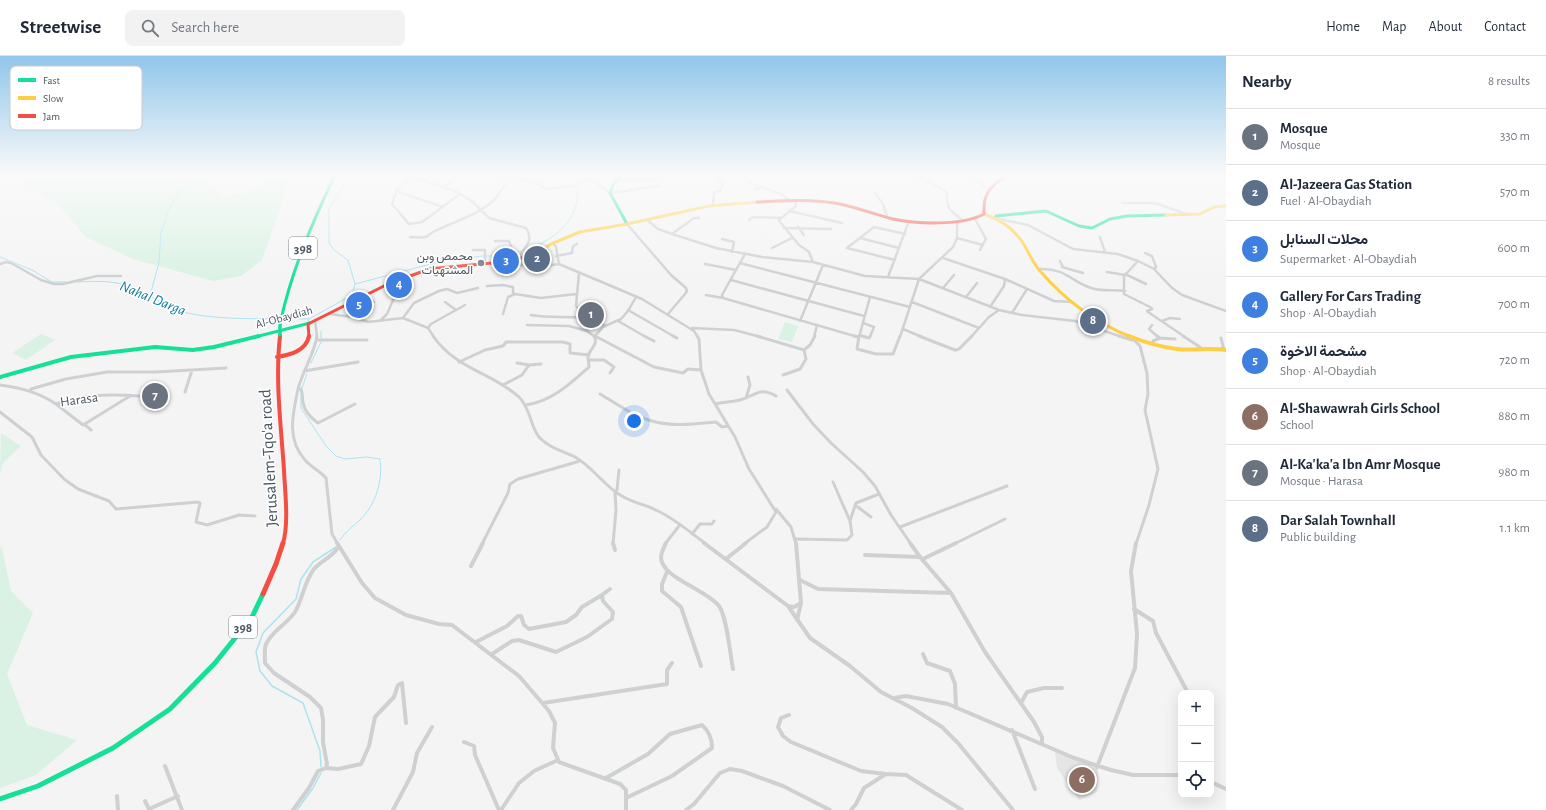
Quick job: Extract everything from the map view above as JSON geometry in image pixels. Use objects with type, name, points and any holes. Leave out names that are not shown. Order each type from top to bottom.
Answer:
[{"type":"main road","name":"Jerusalem-Tqo'a road","points":[[0,799],[38,786],[113,748],[170,709],[215,664],[252,617],[274,572],[285,534],[285,475],[277,392],[277,357],[280,324],[286,292],[311,225],[318,210]]},
{"type":"main road","points":[[619,210],[627,224]]},
{"type":"main road","name":"Al-Obaydiah","points":[[0,377],[71,357],[96,352],[155,347],[180,350],[201,350],[308,324],[367,294],[439,266],[485,264],[517,259],[580,232],[627,224],[691,210]]},
{"type":"main road","name":"Al-Obaydiah","points":[[863,210],[909,221],[963,221],[975,219],[984,214]]},
{"type":"main road","points":[[983,210],[984,214],[994,216],[1046,211],[1079,226],[1092,228],[1110,219],[1126,216],[1200,214],[1208,210]]},
{"type":"main road","points":[[994,216],[1019,239],[1025,246],[1030,258],[1040,269],[1072,302],[1087,314],[1152,344],[1178,349],[1200,347],[1225,350]]},
{"type":"main road","points":[[277,357],[285,356],[298,351],[305,346],[310,335],[308,324]]},
{"type":"street","points":[[396,210],[411,224],[419,224],[439,210]]},
{"type":"street","points":[[410,237],[426,237],[432,232],[455,223],[479,210]]},
{"type":"street","points":[[482,210],[490,218],[522,227],[528,231],[530,240],[517,259]]},
{"type":"street","points":[[885,210],[887,216]]},
{"type":"street","points":[[952,210],[963,221]]},
{"type":"street","points":[[1180,210],[1186,214]]},
{"type":"street","points":[[813,262],[809,252],[800,248],[789,232],[779,222],[781,218],[789,211],[804,216],[842,223]]},
{"type":"street","points":[[749,220],[753,217],[781,218]]},
{"type":"street","points":[[672,234],[694,218],[699,218]]},
{"type":"street","points":[[975,219],[986,238],[980,250]]},
{"type":"street","points":[[999,219],[1028,225],[1073,249],[1100,251],[1138,261],[1154,269],[1176,291],[1189,298],[1226,311]]},
{"type":"street","points":[[647,220],[652,225],[672,234],[732,252],[782,260],[813,262],[857,275],[920,279],[1012,314],[1066,319],[1132,340],[1140,346],[1147,373],[1148,394],[1144,410],[1158,470],[1149,505],[1134,549],[1131,571],[1137,634],[1135,668],[1097,767]]},
{"type":"street","points":[[888,277],[909,221]]},
{"type":"street","points":[[870,297],[857,347],[860,351],[876,354],[893,354],[904,329],[920,279],[948,254],[957,238],[957,221]]},
{"type":"street","points":[[627,224],[671,275],[686,288],[687,291],[685,294],[668,314]]},
{"type":"street","points":[[784,228],[798,227],[831,229]]},
{"type":"street","points":[[798,227],[804,235]]},
{"type":"street","points":[[895,260],[847,248],[874,227],[905,234]]},
{"type":"street","points":[[1100,237],[1105,252]]},
{"type":"street","points":[[772,248],[792,238]]},
{"type":"street","points":[[860,238],[899,248]]},
{"type":"street","points":[[957,238],[983,245]]},
{"type":"street","points":[[722,239],[734,242],[732,252]]},
{"type":"street","points":[[494,241],[509,241],[517,259],[530,268],[559,264],[578,273],[616,286],[668,314],[697,334],[700,344],[701,370],[703,378],[715,404],[728,426],[749,469],[774,507],[791,526],[796,539],[802,603],[798,620]]},
{"type":"street","points":[[553,243],[556,247],[556,256],[559,264]]},
{"type":"street","points":[[556,256],[572,253],[574,246],[577,244]]},
{"type":"street","points":[[473,250],[485,250],[485,264]]},
{"type":"street","points":[[1100,251],[1101,256]]},
{"type":"street","points":[[1145,253],[1152,256],[1156,267],[1154,269]]},
{"type":"street","points":[[722,298],[722,295],[745,254]]},
{"type":"street","points":[[943,258],[1005,279],[1054,301],[1072,302]]},
{"type":"street","points":[[1060,261],[1061,268],[1076,280],[1091,288],[1105,291],[1114,289],[1125,291]]},
{"type":"street","points":[[1138,261],[1125,275],[1124,294],[1150,307],[1152,309],[1147,311],[1148,312],[1200,347]]},
{"type":"street","points":[[0,264],[6,262],[11,263],[41,280],[54,284],[63,284],[97,276],[121,276]]},
{"type":"street","points":[[740,263],[910,307]]},
{"type":"street","points":[[705,264],[736,270]]},
{"type":"street","points":[[800,321],[822,265]]},
{"type":"street","points":[[1040,269],[1061,268],[1083,273]]},
{"type":"street","points":[[1107,272],[1136,278],[1146,284]]},
{"type":"street","points":[[578,273],[576,306],[583,312],[587,331]]},
{"type":"street","points":[[943,288],[954,275]]},
{"type":"street","points":[[990,306],[1004,286],[1005,279]]},
{"type":"street","points":[[731,280],[864,316]]},
{"type":"street","points":[[966,297],[977,283]]},
{"type":"street","points":[[487,286],[500,284],[511,286],[513,287],[513,293],[515,294]]},
{"type":"street","points":[[403,318],[414,303],[439,291],[447,289],[457,293],[478,288]]},
{"type":"street","points":[[1012,314],[1027,288]]},
{"type":"street","points":[[367,294],[374,302]]},
{"type":"street","points":[[503,314],[508,297],[515,294],[541,298],[576,294]]},
{"type":"street","points":[[706,295],[869,338],[874,327],[863,322]]},
{"type":"street","points":[[526,405],[537,404],[559,392],[589,367],[589,355],[596,342],[595,336],[599,330],[618,321],[628,310],[636,297]]},
{"type":"street","points":[[380,321],[386,314],[394,298]]},
{"type":"street","points":[[445,302],[456,310]]},
{"type":"street","points":[[912,302],[979,328]]},
{"type":"street","points":[[428,328],[465,305]]},
{"type":"street","points":[[628,310],[677,338]]},
{"type":"street","points":[[904,329],[955,350],[959,349],[999,310]]},
{"type":"street","points":[[327,314],[353,317],[368,322],[403,318],[428,328],[439,344],[459,362],[503,385],[526,405],[539,438],[552,448],[575,458],[588,466],[615,493],[628,500],[659,511],[692,534],[788,606],[810,638],[850,666],[881,692],[894,698],[937,724],[958,743],[1013,810]]},
{"type":"street","points":[[1087,314],[1091,326]]},
{"type":"street","points":[[531,315],[584,318],[601,322],[606,326]]},
{"type":"street","points":[[1162,321],[1170,318],[1180,319]]},
{"type":"street","points":[[315,320],[317,340],[299,381],[292,420],[292,433],[300,454],[326,478],[332,534],[353,570],[375,598],[406,615],[439,624],[452,625],[519,676],[543,703],[555,723],[554,748],[559,762],[620,784],[626,790],[626,810]]},
{"type":"street","points":[[618,321],[654,341]]},
{"type":"street","points":[[527,325],[569,326],[587,331],[612,343],[654,367],[683,373],[688,369],[701,370]]},
{"type":"street","points":[[804,350],[808,348],[813,341],[816,325]]},
{"type":"street","points":[[1152,325],[1149,329],[1160,338]]},
{"type":"street","points":[[690,328],[734,330],[771,339],[804,350]]},
{"type":"street","points":[[1129,334],[1132,340]]},
{"type":"street","points":[[1152,344],[1153,341],[1160,338],[1175,339]]},
{"type":"street","points":[[1221,338],[1225,350]]},
{"type":"street","points":[[317,340],[367,340]]},
{"type":"street","points":[[459,362],[485,350],[503,346],[506,342],[563,342],[570,344],[570,353],[589,355]]},
{"type":"street","points":[[783,375],[800,368],[806,358],[804,350]]},
{"type":"street","points":[[589,360],[607,361],[614,367],[610,373]]},
{"type":"street","points":[[304,371],[358,362]]},
{"type":"street","points":[[517,362],[529,365],[541,364]]},
{"type":"street","points":[[503,385],[523,375],[528,371],[529,365]]},
{"type":"street","points":[[31,389],[94,374],[121,371],[156,372],[226,368]]},
{"type":"street","points":[[185,392],[192,370]]},
{"type":"street","points":[[746,398],[750,385],[748,377]]},
{"type":"street","name":"Harasa","points":[[0,386],[31,389],[48,397],[56,404],[95,396],[139,396]]},
{"type":"street","points":[[298,389],[304,393],[304,403],[307,411],[318,423],[355,404]]},
{"type":"street","points":[[715,404],[742,400],[767,390],[776,396]]},
{"type":"street","points":[[787,390],[813,424],[831,443],[863,472],[879,494],[891,515],[922,558],[951,593],[985,652],[1021,703],[1039,732],[1042,737],[1042,743]]},
{"type":"street","points":[[600,394],[633,413],[658,423],[677,425],[716,422],[722,427],[728,426]]},
{"type":"street","points":[[84,424],[130,396]]},
{"type":"street","points":[[56,404],[75,421],[84,424],[92,430]]},
{"type":"street","points":[[0,412],[32,437],[41,455],[64,480],[78,490],[109,501],[116,509],[198,502],[200,504],[196,522],[203,525],[220,522],[238,515],[255,516]]},
{"type":"street","points":[[471,566],[508,492],[510,484],[518,479],[580,461]]},
{"type":"street","points":[[615,550],[612,541],[616,510],[615,493],[617,490],[619,470]]},
{"type":"street","points":[[796,539],[847,540],[852,535],[850,521],[833,482]]},
{"type":"street","points":[[900,527],[1007,486]]},
{"type":"street","points":[[850,521],[856,503],[879,494]]},
{"type":"street","points":[[855,506],[871,517]]},
{"type":"street","points":[[726,559],[733,551],[764,530],[775,515],[776,512],[774,507]]},
{"type":"street","points":[[865,555],[922,558],[1004,519]]},
{"type":"street","points":[[692,534],[700,524],[712,524],[714,521]]},
{"type":"street","points":[[679,526],[670,536],[660,560],[667,572],[707,595],[720,607],[733,669]]},
{"type":"street","points":[[326,768],[327,764],[323,742],[323,720],[321,708],[310,697],[274,673],[265,664],[266,646],[276,631],[295,611],[306,580],[316,568],[335,554],[339,546]]},
{"type":"street","points":[[667,572],[662,584],[662,590],[681,607],[701,666]]},
{"type":"street","points":[[800,580],[818,589],[951,593]]},
{"type":"street","points":[[476,642],[507,626],[518,616],[520,616],[524,625],[529,629],[566,622],[576,615],[582,607],[610,589]]},
{"type":"street","points":[[492,654],[512,641],[519,640],[556,652],[587,637],[612,619],[612,612],[603,601],[602,595]]},
{"type":"street","points":[[788,606],[794,607],[802,603]]},
{"type":"street","points":[[1134,609],[1153,621],[1156,633],[1186,690]]},
{"type":"street","points":[[923,654],[927,663],[950,671],[954,678],[956,708]]},
{"type":"street","points":[[543,703],[667,684],[667,670],[672,663]]},
{"type":"street","points":[[293,810],[309,788],[318,771],[326,768],[338,769],[361,764],[369,746],[375,717],[394,696],[398,685],[402,683],[406,723]]},
{"type":"street","points":[[1021,703],[1027,692],[1044,688],[1062,688]]},
{"type":"street","points":[[894,698],[906,696],[948,704],[1097,767],[1133,775],[1178,774]]},
{"type":"street","points":[[789,715],[781,718],[778,727],[783,736],[791,742],[861,772],[906,776],[962,810]]},
{"type":"street","points":[[606,778],[648,754],[670,734],[702,725],[707,729],[710,734],[712,748],[672,776],[626,798]]},
{"type":"street","points":[[393,810],[413,772],[417,753],[432,727]]},
{"type":"street","points":[[1012,730],[1035,789]]},
{"type":"street","points":[[464,742],[474,746],[475,754],[500,810]]},
{"type":"street","points":[[500,810],[519,783],[534,771],[558,760]]},
{"type":"street","points":[[165,766],[171,784],[178,796],[182,810]]},
{"type":"street","points":[[686,810],[694,804],[720,773],[730,769],[742,771],[783,786],[830,810]]},
{"type":"street","points":[[851,810],[856,804],[864,788],[886,774]]},
{"type":"street","points":[[1214,783],[1226,789]]},
{"type":"street","points":[[117,796],[118,810]]},
{"type":"street","points":[[145,801],[149,809],[178,796]]},
{"type":"shaded area","points":[[1055,751],[1098,769],[1097,792],[1079,800],[1057,768]]},
{"type":"green space","points":[[62,210],[279,210],[262,260],[241,276],[213,281],[133,259],[86,237]]},
{"type":"green space","points":[[785,322],[798,326],[792,342],[778,339]]},
{"type":"green space","points":[[41,334],[55,340],[26,360],[12,353]]},
{"type":"green space","points":[[1,433],[21,446],[3,463],[0,473]]},
{"type":"green space","points":[[0,547],[2,548],[11,591],[33,613],[7,674],[27,725],[77,740],[36,775],[0,788]]},
{"type":"waterway","points":[[150,296],[159,262],[161,232],[169,210]]},
{"type":"waterway","points":[[329,210],[329,243],[334,250],[348,260],[355,284]]},
{"type":"waterway","points":[[524,251],[537,246],[559,232],[567,223],[574,210]]},
{"type":"waterway","points":[[486,256],[501,256],[521,251]]},
{"type":"waterway","points":[[355,284],[446,260],[483,256]]},
{"type":"waterway","name":"Nahal Darga","points":[[0,257],[32,270],[52,282],[66,282]]},
{"type":"waterway","name":"Nahal Darga","points":[[77,282],[92,281],[127,285],[180,311],[201,316],[309,319]]},
{"type":"waterway","points":[[309,319],[352,295],[355,284]]},
{"type":"waterway","name":"Nahal Darga","points":[[321,331],[321,338]]},
{"type":"waterway","name":"Nahal Darga","points":[[311,363],[321,342]]},
{"type":"waterway","name":"Nahal Darga","points":[[302,388],[307,374]]},
{"type":"waterway","name":"Nahal Darga","points":[[301,393],[301,408],[326,446],[336,456],[345,459],[367,457],[380,459],[381,467],[379,484],[374,499],[366,514],[340,540]]},
{"type":"waterway","name":"Nahal Darga","points":[[321,767],[320,751],[303,703],[272,686],[260,671],[256,652],[263,633],[296,599],[301,579],[313,562],[336,547]]},
{"type":"waterway","name":"Nahal Darga","points":[[297,810],[313,788],[321,773]]},
{"type":"traffic: fast","points":[[280,324],[284,304],[296,266],[318,210]]},
{"type":"traffic: fast","points":[[619,210],[627,224]]},
{"type":"traffic: fast","points":[[996,216],[1046,211],[1079,226],[1092,228],[1110,219],[1127,216],[1166,215]]},
{"type":"traffic: fast","points":[[0,377],[71,357],[155,347],[193,350],[214,347],[310,323]]},
{"type":"traffic: fast","points":[[280,324],[280,335]]},
{"type":"traffic: fast","points":[[0,799],[38,786],[113,748],[170,709],[215,663],[252,617],[263,594]]},
{"type":"traffic: slow","points":[[536,253],[551,244],[580,232],[627,224],[690,210]]},
{"type":"traffic: slow","points":[[1166,215],[1200,214],[1208,210]]},
{"type":"traffic: slow","points":[[984,214],[1003,222],[1014,231],[1026,248],[1034,264],[1041,272],[1063,295],[1092,317],[1140,340],[1165,347],[1177,349],[1214,348],[1226,350]]},
{"type":"traffic: jam","points":[[863,210],[895,219],[927,222],[955,222],[977,218],[984,214],[984,210]]},
{"type":"traffic: jam","points":[[310,323],[386,285],[429,269],[512,261],[536,253]]},
{"type":"traffic: jam","points":[[277,357],[291,354],[306,344],[309,332],[308,324]]},
{"type":"traffic: jam","points":[[263,594],[279,557],[284,542],[285,530],[284,482],[277,377],[280,335]]},
{"type":"place","name":"Al-Jazeera Gas Station","points":[[537,259]]},
{"type":"place","name":"محلات السنابل","points":[[506,261]]},
{"type":"place","name":"محمص وبن المشتهيات","points":[[481,263]]},
{"type":"place","name":"Gallery For Cars Trading","points":[[399,285]]},
{"type":"place","name":"مشحمة الاخوة","points":[[359,305]]},
{"type":"place","name":"Mosque","points":[[591,315]]},
{"type":"place","name":"Dar Salah Townhall","points":[[1093,321]]},
{"type":"place","name":"Al-Ka'ka'a Ibn Amr Mosque","points":[[155,396]]},
{"type":"place","name":"Al-Shawawrah Girls School","points":[[1082,780]]}]
